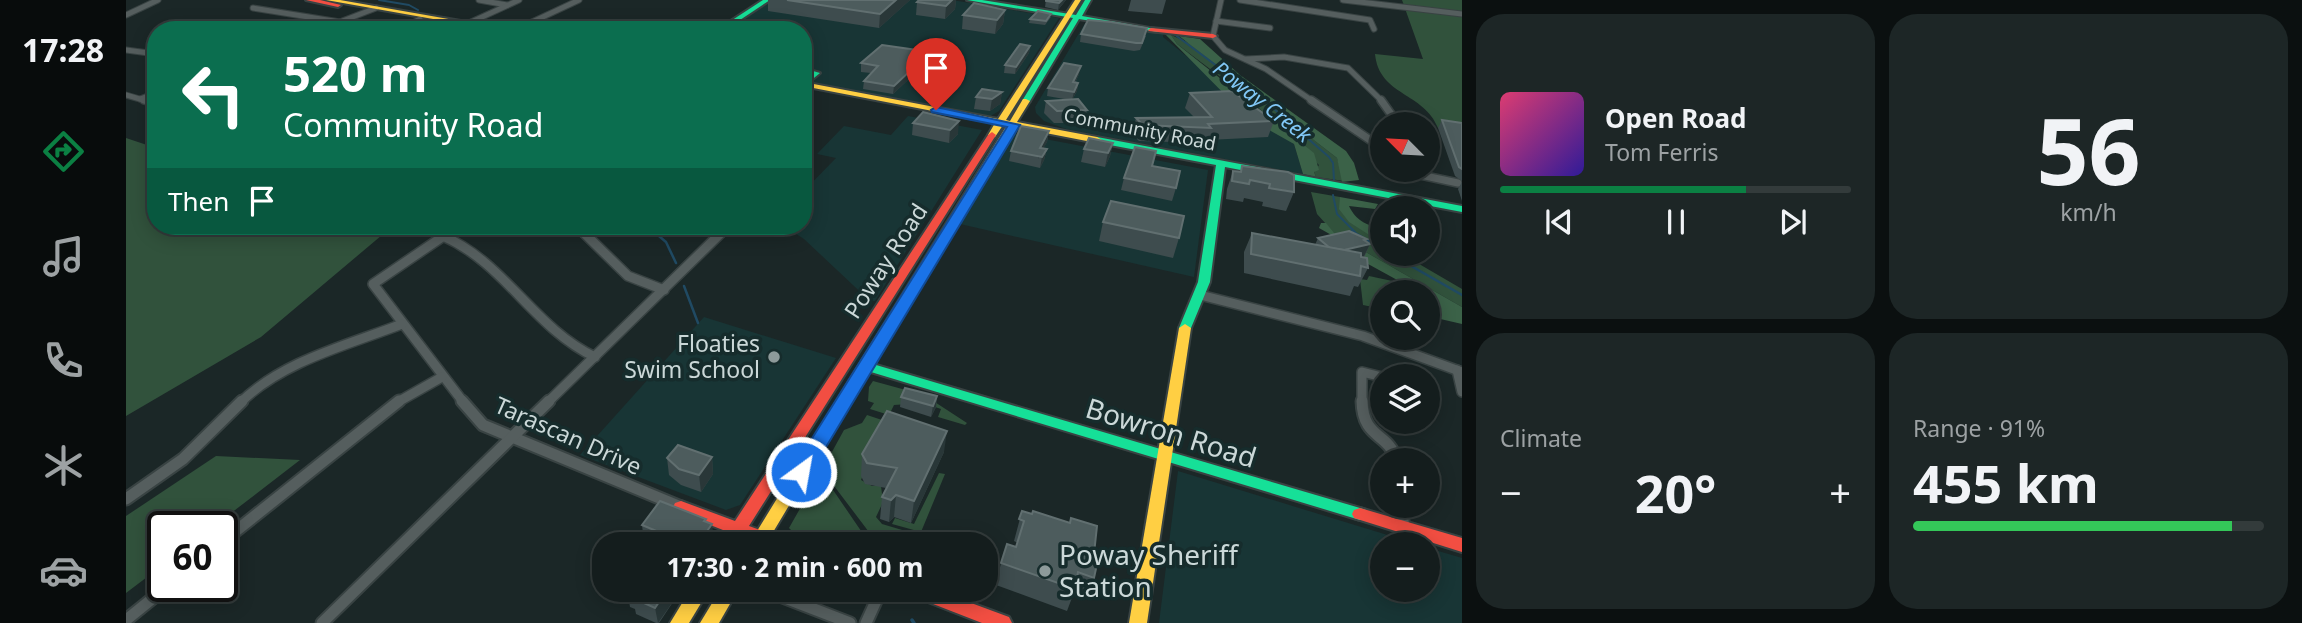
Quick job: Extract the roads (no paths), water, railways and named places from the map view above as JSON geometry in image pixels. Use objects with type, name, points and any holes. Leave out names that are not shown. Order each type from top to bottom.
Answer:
[{"type":"main road","points":[[309,0],[455,21]]},
{"type":"main road","points":[[329,0],[431,21]]},
{"type":"main road","points":[[734,21],[767,0]]},
{"type":"main road","points":[[970,0],[1080,6],[1110,23],[1213,36]]},
{"type":"main road","points":[[1043,65],[1050,50],[1049,45],[1080,6]]},
{"type":"main road","name":"Poway Road","points":[[764,532],[960,211],[1005,126],[1080,6]]},
{"type":"main road","points":[[420,19],[451,20]]},
{"type":"main road","name":"Poway Road","points":[[737,532],[967,174],[1035,91],[1043,65]]},
{"type":"main road","name":"Community Road","points":[[812,85],[857,97],[1122,150],[1208,166],[1221,165]]},
{"type":"main road","points":[[812,91],[857,97]]},
{"type":"main road","points":[[1035,91],[1031,112],[1044,124],[1143,148]]},
{"type":"main road","name":"Community Road","points":[[857,97],[897,102],[1005,126],[1167,152],[1372,196]]},
{"type":"main road","points":[[1122,150],[1167,152]]},
{"type":"main road","points":[[1138,623],[1186,318],[1200,295],[1221,165]]},
{"type":"main road","points":[[960,211],[960,198],[972,180],[967,174]]},
{"type":"main road","name":"Community Road","points":[[1440,207],[1462,209]]},
{"type":"main road","name":"Community Road","points":[[1440,210],[1462,215]]},
{"type":"main road","points":[[936,250],[929,245],[943,223],[942,213]]},
{"type":"main road","points":[[911,292],[910,279],[926,252],[920,247]]},
{"type":"main road","points":[[879,345],[880,328],[888,313],[881,309]]},
{"type":"main road","points":[[866,366],[858,362],[872,336],[872,323]]},
{"type":"main road","name":"Bowron Road","points":[[866,366],[1462,545]]},
{"type":"main road","points":[[801,472],[804,451],[818,426],[816,421],[810,419]]},
{"type":"main road","name":"Tarascan Drive","points":[[681,507],[744,532]]},
{"type":"main road","points":[[679,623],[692,602]]},
{"type":"main road","points":[[709,623],[722,602]]},
{"type":"main road","points":[[948,602],[1003,623]]},
{"type":"street","points":[[128,13],[158,0]]},
{"type":"street","points":[[479,0],[507,5]]},
{"type":"street","points":[[484,21],[519,0]]},
{"type":"street","points":[[534,21],[579,0]]},
{"type":"street","points":[[1221,0],[1213,36],[1225,50],[1266,69],[1370,138]]},
{"type":"street","points":[[1240,0],[1373,21],[1374,29]]},
{"type":"street","points":[[1343,0],[1462,14]]},
{"type":"street","points":[[253,8],[334,21]]},
{"type":"street","points":[[343,21],[373,9]]},
{"type":"street","points":[[416,21],[420,19]]},
{"type":"street","points":[[1216,21],[1270,28]]},
{"type":"street","points":[[126,50],[147,53]]},
{"type":"street","points":[[1245,59],[1284,57],[1348,68],[1356,80],[1392,112]]},
{"type":"street","points":[[127,95],[147,101]]},
{"type":"street","points":[[140,99],[147,96]]},
{"type":"street","points":[[1440,179],[1458,183]]},
{"type":"street","points":[[586,235],[631,278],[664,290]]},
{"type":"street","points":[[322,623],[719,235]]},
{"type":"street","points":[[443,236],[472,249],[564,343],[595,357]]},
{"type":"street","name":"Tarascan Drive","points":[[443,236],[373,284],[442,377],[483,425],[681,507]]},
{"type":"street","points":[[1200,295],[1363,336],[1460,371],[1462,392]]},
{"type":"street","points":[[126,499],[190,452],[257,386],[293,367],[402,324]]},
{"type":"street","points":[[1370,374],[1358,370],[1366,424],[1370,428]]},
{"type":"street","points":[[238,529],[390,406],[442,377]]},
{"type":"street","points":[[1377,434],[1392,448]]},
{"type":"street","points":[[1403,518],[1404,528]]},
{"type":"street","points":[[126,620],[148,602]]},
{"type":"street","points":[[796,602],[850,623]]},
{"type":"street","points":[[866,623],[876,602]]},
{"type":"waterway","points":[[379,0],[409,5],[418,10]]},
{"type":"waterway","name":"Poway Creek","points":[[1174,34],[1273,108],[1329,157],[1333,163],[1334,180]]},
{"type":"waterway","name":"Poway Creek","points":[[1333,195],[1337,214],[1355,232]]},
{"type":"waterway","name":"Poway Creek","points":[[1352,231],[1370,242]]},
{"type":"waterway","points":[[658,235],[666,242],[676,263]]},
{"type":"waterway","name":"Poway Creek","points":[[1411,266],[1462,295]]},
{"type":"waterway","points":[[684,286],[698,323]]},
{"type":"place","name":"Floaties Swim School","points":[[774,357]]},
{"type":"place","name":"Poway Sheriff Station","points":[[1045,571]]}]
